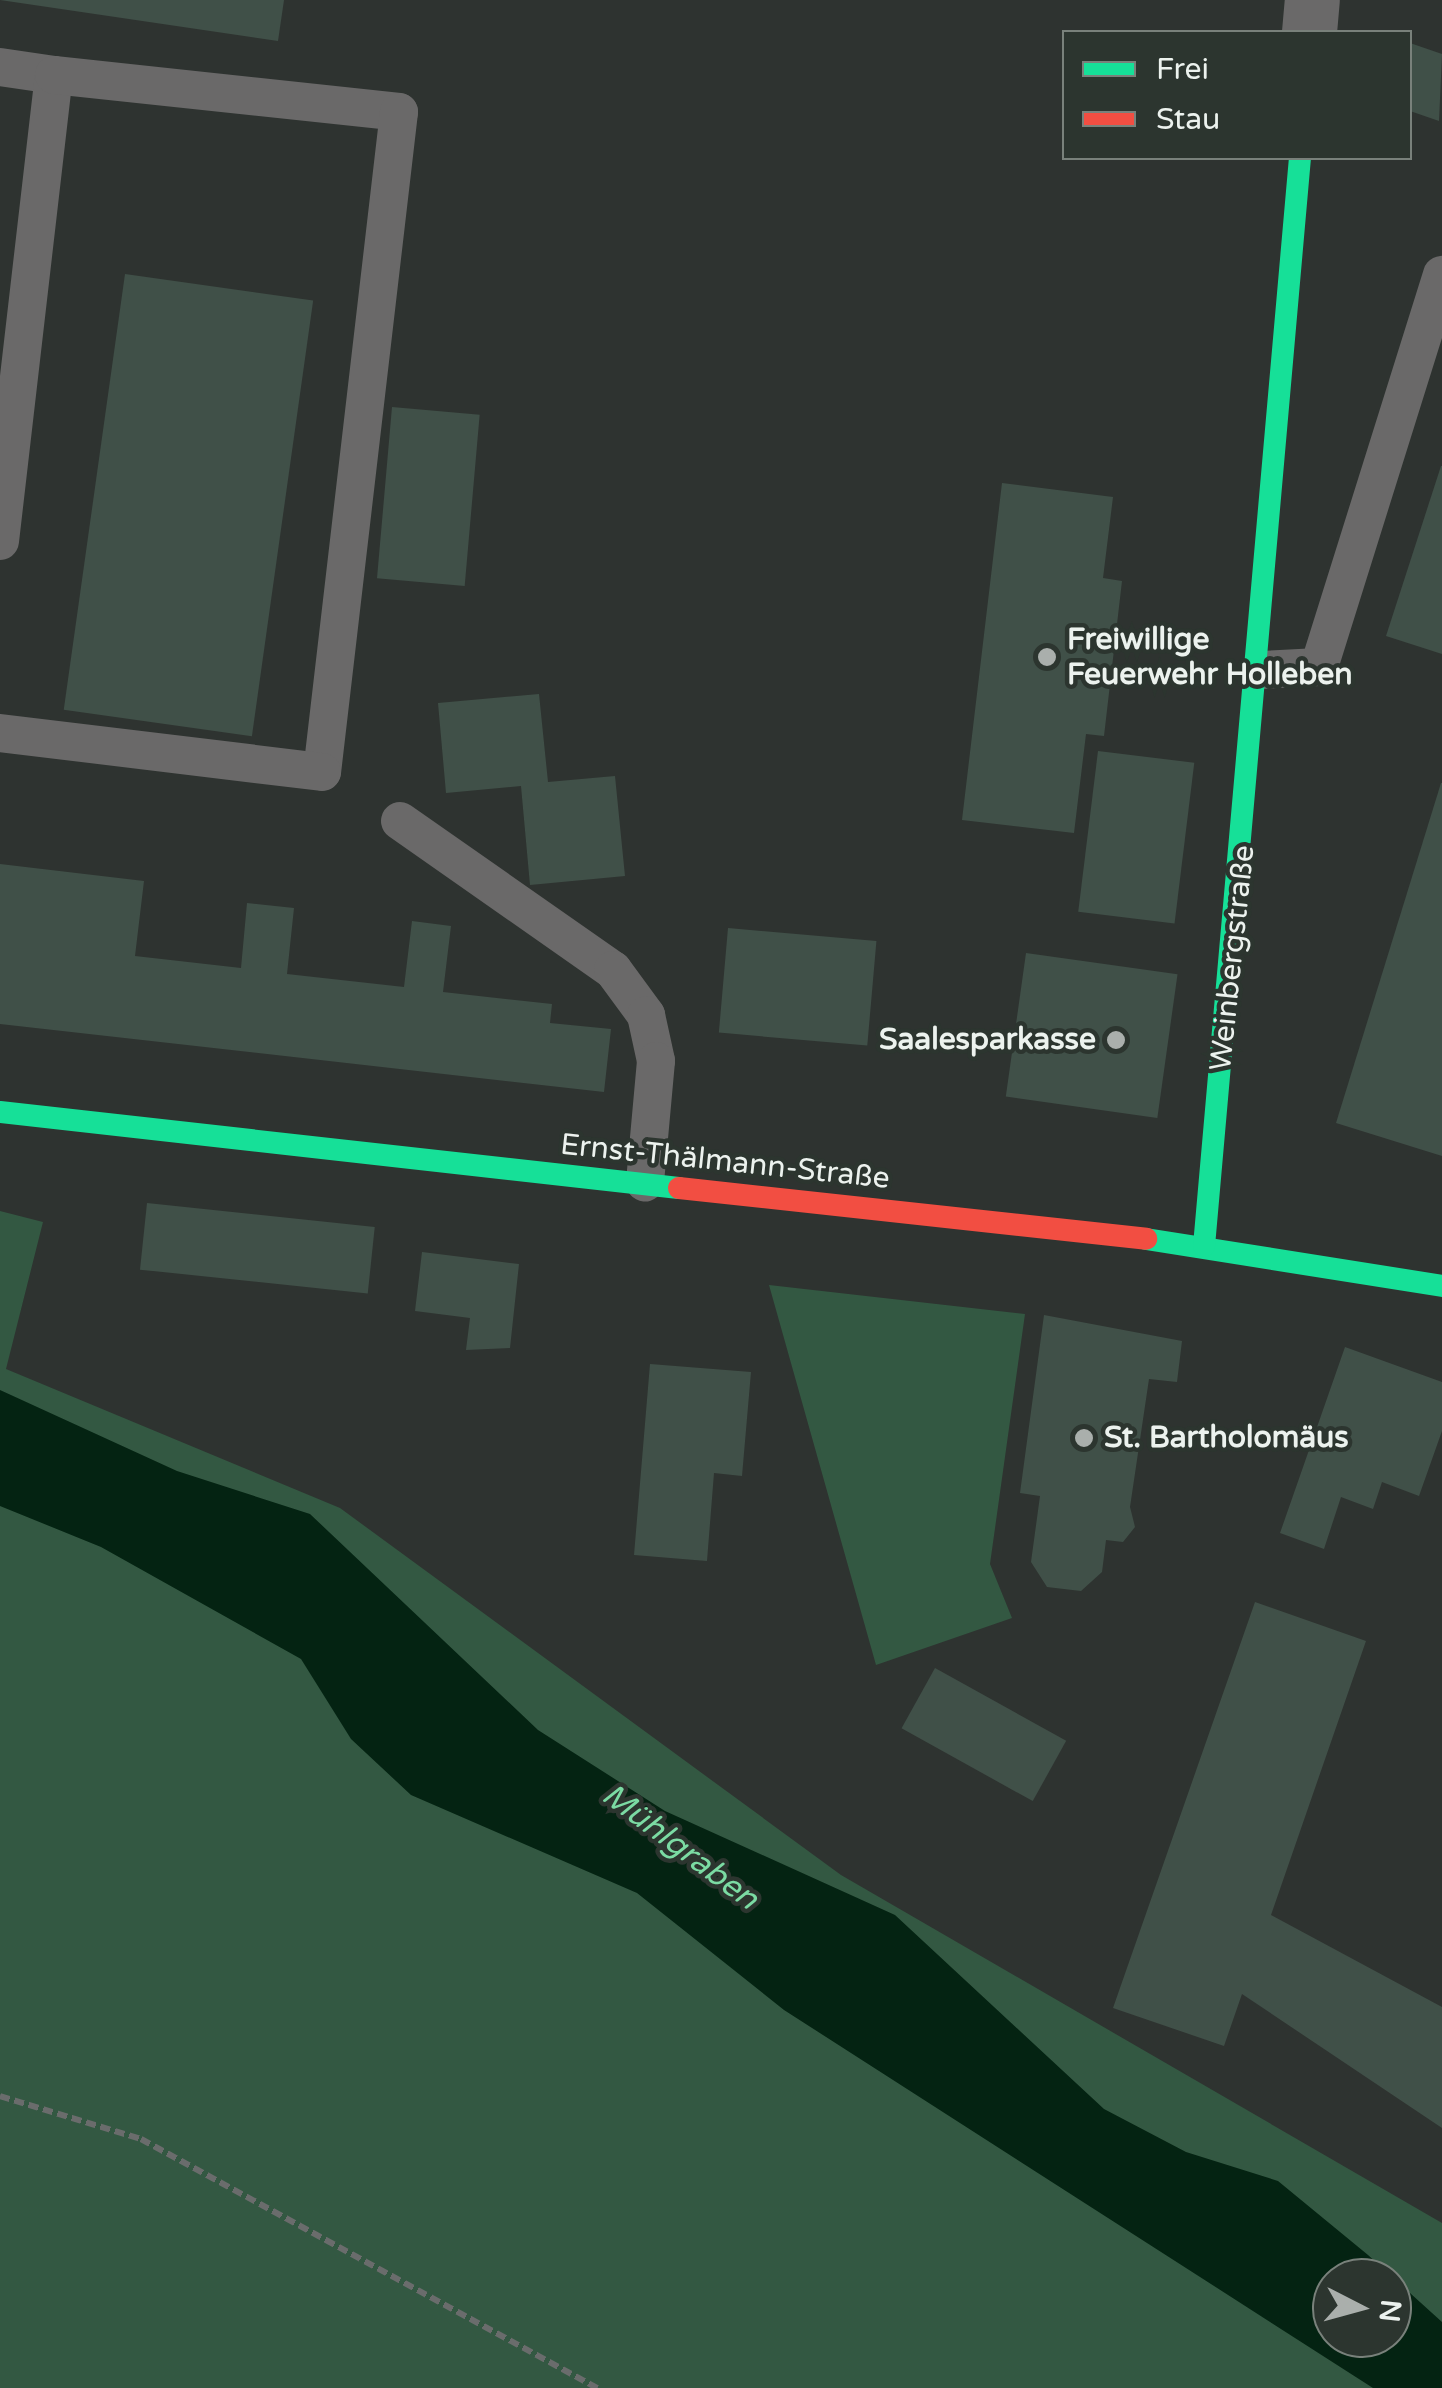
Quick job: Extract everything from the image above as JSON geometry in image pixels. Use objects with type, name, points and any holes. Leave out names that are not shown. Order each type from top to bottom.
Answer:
[{"type":"main road","name":"Weinbergstraße","points":[[1204,1246],[1261,670],[1300,160]]},
{"type":"main road","name":"Ernst-Thälmann-Straße","points":[[0,1112],[1204,1246],[1442,1286]]},
{"type":"street","points":[[1310,30],[1312,0]]},
{"type":"lane","points":[[0,67],[398,112],[322,772],[0,733]]},
{"type":"lane","points":[[0,541],[54,75]]},
{"type":"lane","points":[[1261,670],[1319,666],[1442,275]]},
{"type":"lane","points":[[400,821],[613,970],[646,1015],[656,1061],[645,1184]]},
{"type":"path","points":[[0,2096],[141,2140],[597,2388]]},
{"type":"shaded area","points":[[0,1211],[43,1222],[6,1369],[340,1508],[841,1875],[1442,2223],[1442,2388],[0,2388]]},
{"type":"shaded area","points":[[769,1285],[1025,1314],[990,1564],[1012,1618],[876,1665]]},
{"type":"water","name":"Mühlgraben","points":[[0,1390],[177,1471],[310,1514],[538,1730],[665,1811],[895,1915],[1104,2109],[1186,2152],[1278,2181],[1371,2258],[1312,2258],[1312,2349],[784,2010],[637,1893],[411,1795],[351,1739],[301,1659],[101,1547],[0,1506]]},
{"type":"water","points":[[1412,2295],[1442,2322],[1442,2388],[1373,2388],[1326,2358],[1412,2358]]},
{"type":"building","points":[[0,0],[284,0],[278,41]]},
{"type":"building","points":[[1412,44],[1442,54],[1439,121],[1412,112]]},
{"type":"building","points":[[125,274],[313,300],[252,736],[64,710]]},
{"type":"building","points":[[392,407],[480,415],[465,586],[377,578]]},
{"type":"building","points":[[1442,466],[1442,654],[1386,636]]},
{"type":"building","name":"Freiwillige Feuerwehr Holleben","points":[[1002,483],[1113,497],[1103,578],[1122,581],[1104,736],[1086,734],[1074,833],[962,820]]},
{"type":"building","points":[[539,694],[548,782],[615,776],[625,876],[530,885],[521,786],[446,793],[438,703]]},
{"type":"building","points":[[1098,751],[1194,763],[1175,924],[1078,912]]},
{"type":"building","points":[[1442,783],[1442,1156],[1336,1123]]},
{"type":"building","points":[[0,864],[144,881],[135,956],[241,968],[247,903],[294,908],[287,974],[404,987],[412,921],[451,926],[443,992],[552,1004],[550,1023],[611,1029],[604,1092],[0,1024]]},
{"type":"building","points":[[728,928],[876,941],[867,1046],[719,1033]]},
{"type":"building","points":[[1026,953],[1178,974],[1157,1118],[1006,1097]]},
{"type":"building","points":[[147,1203],[375,1227],[368,1294],[140,1270]]},
{"type":"building","points":[[422,1252],[519,1264],[510,1348],[466,1350],[470,1318],[415,1311]]},
{"type":"building","name":"St. Bartholomäus","points":[[1044,1315],[1182,1341],[1177,1382],[1149,1379],[1130,1507],[1135,1527],[1123,1542],[1106,1540],[1102,1572],[1081,1591],[1047,1587],[1031,1562],[1040,1496],[1020,1493]]},
{"type":"building","points":[[1345,1347],[1442,1382],[1442,1431],[1419,1496],[1382,1482],[1373,1509],[1341,1497],[1324,1549],[1280,1533]]},
{"type":"building","points":[[650,1364],[751,1372],[742,1476],[714,1473],[707,1561],[634,1555]]},
{"type":"building","points":[[1255,1602],[1366,1641],[1271,1915],[1442,2007],[1442,2128],[1242,1994],[1224,2046],[1113,2008]]},
{"type":"building","points":[[935,1668],[1066,1741],[1033,1801],[902,1728]]},
{"type":"traffic: fast","points":[[1204,1246],[1300,160]]},
{"type":"traffic: fast","points":[[0,1112],[679,1188]]},
{"type":"traffic: fast","points":[[1146,1239],[1442,1286]]},
{"type":"traffic: jam","points":[[679,1188],[1146,1239]]},
{"type":"place","name":"Freiwillige Feuerwehr Holleben","points":[[1047,657]]},
{"type":"place","name":"Saalesparkasse","points":[[1116,1040]]},
{"type":"place","name":"St. Bartholomäus","points":[[1084,1438]]}]
